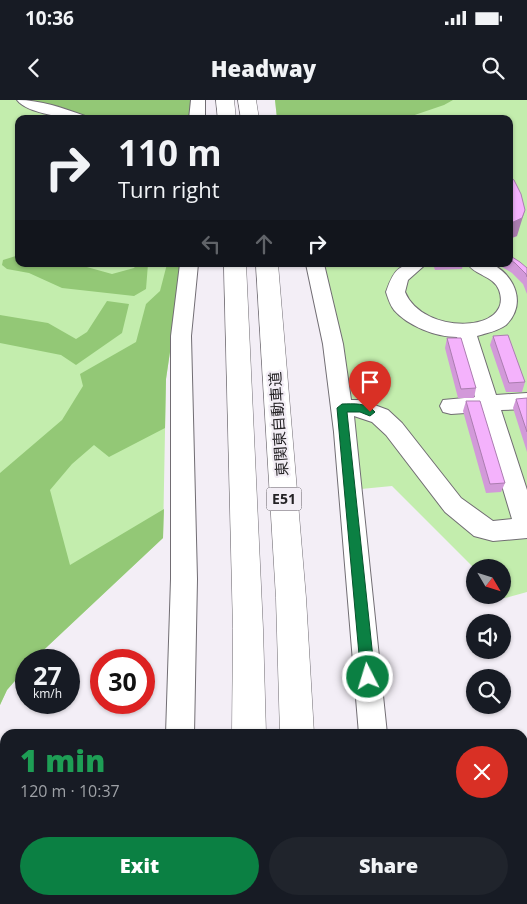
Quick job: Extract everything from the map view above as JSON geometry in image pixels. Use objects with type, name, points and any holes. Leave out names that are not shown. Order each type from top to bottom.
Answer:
[{"type":"highway","points":[[225,100],[227,115]]},
{"type":"highway","points":[[247,100],[249,115]]},
{"type":"highway","points":[[235,267],[248,620],[249,729]]},
{"type":"highway","name":"東関東自動車道","points":[[267,267],[292,598],[297,729]]},
{"type":"street","points":[[24,100],[33,105],[69,115]]},
{"type":"street","points":[[197,115],[198,100]]},
{"type":"street","points":[[180,729],[184,579],[181,336],[189,267]]},
{"type":"street","points":[[316,267],[333,344],[342,408],[373,729]]},
{"type":"street","points":[[412,267],[398,278],[396,289],[397,300],[404,310],[416,320],[431,327],[448,331],[466,332],[485,328],[500,320],[509,309],[511,297],[506,284],[494,273],[483,267]]},
{"type":"street","points":[[342,408],[361,408],[380,416],[394,429],[453,505],[484,529],[493,531],[527,528],[466,332]]},
{"type":"street","points":[[451,406],[527,400]]},
{"type":"green space","points":[[0,100],[192,100],[192,115],[15,115],[15,267],[183,267],[166,379],[163,538],[45,649],[15,649],[15,681],[7,690],[0,705]]},
{"type":"green space","points":[[31,100],[192,100],[192,115],[78,115]]},
{"type":"green space","points":[[275,100],[527,100],[527,592],[511,596],[511,559],[466,560],[392,486],[361,489],[330,294],[323,267],[513,267],[513,115],[277,115]]},
{"type":"green space","points":[[275,100],[453,100],[415,115],[277,115]]},
{"type":"green space","points":[[15,256],[15,267],[87,267],[112,274],[135,267],[148,267],[146,289],[134,296],[62,288],[29,273],[7,269],[2,265],[3,260]]},
{"type":"green space","points":[[166,267],[183,267],[166,379],[165,428],[109,457],[94,445],[72,464],[50,490],[70,565],[164,509],[163,538],[45,649],[15,649],[15,681],[7,690],[0,705],[0,473],[62,420],[83,386],[80,374],[136,342],[146,304],[160,291]]},
{"type":"green space","points":[[107,301],[129,304],[122,333],[76,365],[61,355],[0,343],[0,315],[48,323],[76,339],[87,332]]},
{"type":"building","points":[[513,179],[521,194],[525,210],[522,218],[513,222]]},
{"type":"building","points":[[513,258],[527,268],[527,277],[526,274],[515,263]]},
{"type":"building","points":[[508,335],[525,382],[509,383],[493,336]]},
{"type":"building","points":[[447,338],[461,338],[476,388],[461,389]]},
{"type":"building","points":[[527,398],[527,432],[516,399]]},
{"type":"building","points":[[466,401],[480,401],[505,483],[490,484]]},
{"type":"route","points":[[368,677],[342,408],[361,408],[370,412]]}]
